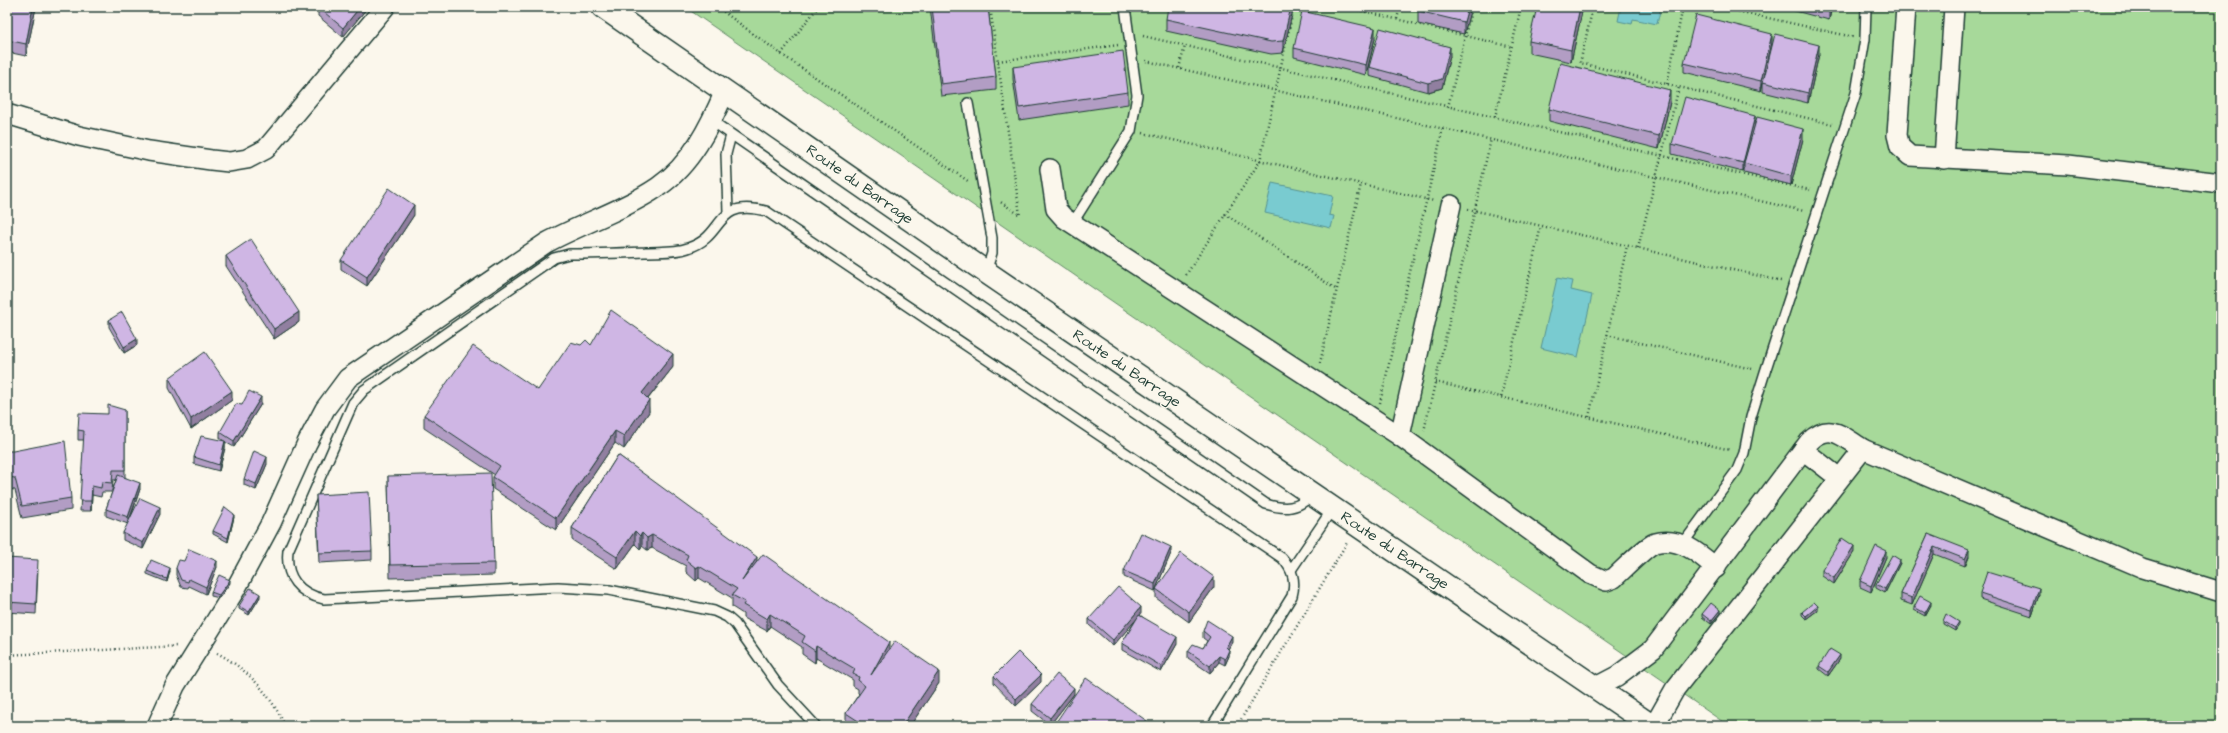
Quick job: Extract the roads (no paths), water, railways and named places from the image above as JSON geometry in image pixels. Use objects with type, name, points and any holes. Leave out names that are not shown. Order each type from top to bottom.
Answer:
[{"type":"main road","name":"Route du Barrage","points":[[603,7],[986,272],[1653,726]]},
{"type":"street","points":[[7,114],[79,136],[149,151],[229,162],[247,159],[266,149],[385,7]]},
{"type":"street","points":[[1906,7],[1897,135],[1900,147],[1910,156],[2068,165],[2221,183]]},
{"type":"street","points":[[1944,159],[1954,7]]},
{"type":"street","points":[[157,726],[175,686],[235,590],[271,523],[307,442],[325,410],[348,378],[546,243],[570,230],[632,202],[659,187],[678,170],[712,121],[725,91]]},
{"type":"street","points":[[1050,169],[1056,209],[1072,224],[1400,436],[1600,580],[1606,581],[1614,578],[1654,544],[1672,542],[1691,548],[1716,568]]},
{"type":"street","points":[[1400,436],[1451,205]]},
{"type":"street","points":[[1596,687],[1617,676],[1653,649],[1716,568],[1803,450],[1818,434],[1828,431],[1838,433],[1863,450],[2143,568],[2221,592]]},
{"type":"street","points":[[1803,450],[1840,478]]},
{"type":"street","points":[[1653,726],[1675,689],[1863,450]]},
{"type":"lane","points":[[1072,224],[1131,130],[1137,95],[1125,7]]},
{"type":"lane","points":[[1682,545],[1737,470],[1744,453],[1751,417],[1815,213],[1860,77],[1865,39],[1866,7]]},
{"type":"lane","points":[[968,103],[993,246],[991,260],[986,272]]},
{"type":"lane","points":[[712,121],[1266,504],[1280,508],[1293,507],[1305,501],[1313,494]]},
{"type":"lane","points":[[728,212],[726,154],[731,134]]},
{"type":"lane","points":[[816,726],[778,685],[734,624],[727,617],[714,611],[609,590],[575,587],[324,599],[313,597],[301,591],[295,585],[288,569],[288,551],[348,412],[364,390],[554,258],[569,254],[679,251],[705,239],[728,212],[738,208],[752,209],[775,216],[1282,558],[1291,570],[1294,584],[1292,596],[1212,726]]},
{"type":"lane","points":[[1291,570],[1333,508]]},
{"type":"water","points":[[1621,7],[1661,7],[1657,24],[1633,19],[1632,24],[1618,21]]},
{"type":"water","points":[[1272,183],[1333,196],[1329,215],[1334,216],[1331,228],[1265,213]]},
{"type":"water","points":[[1557,278],[1573,281],[1571,290],[1592,295],[1578,357],[1541,348]]}]
